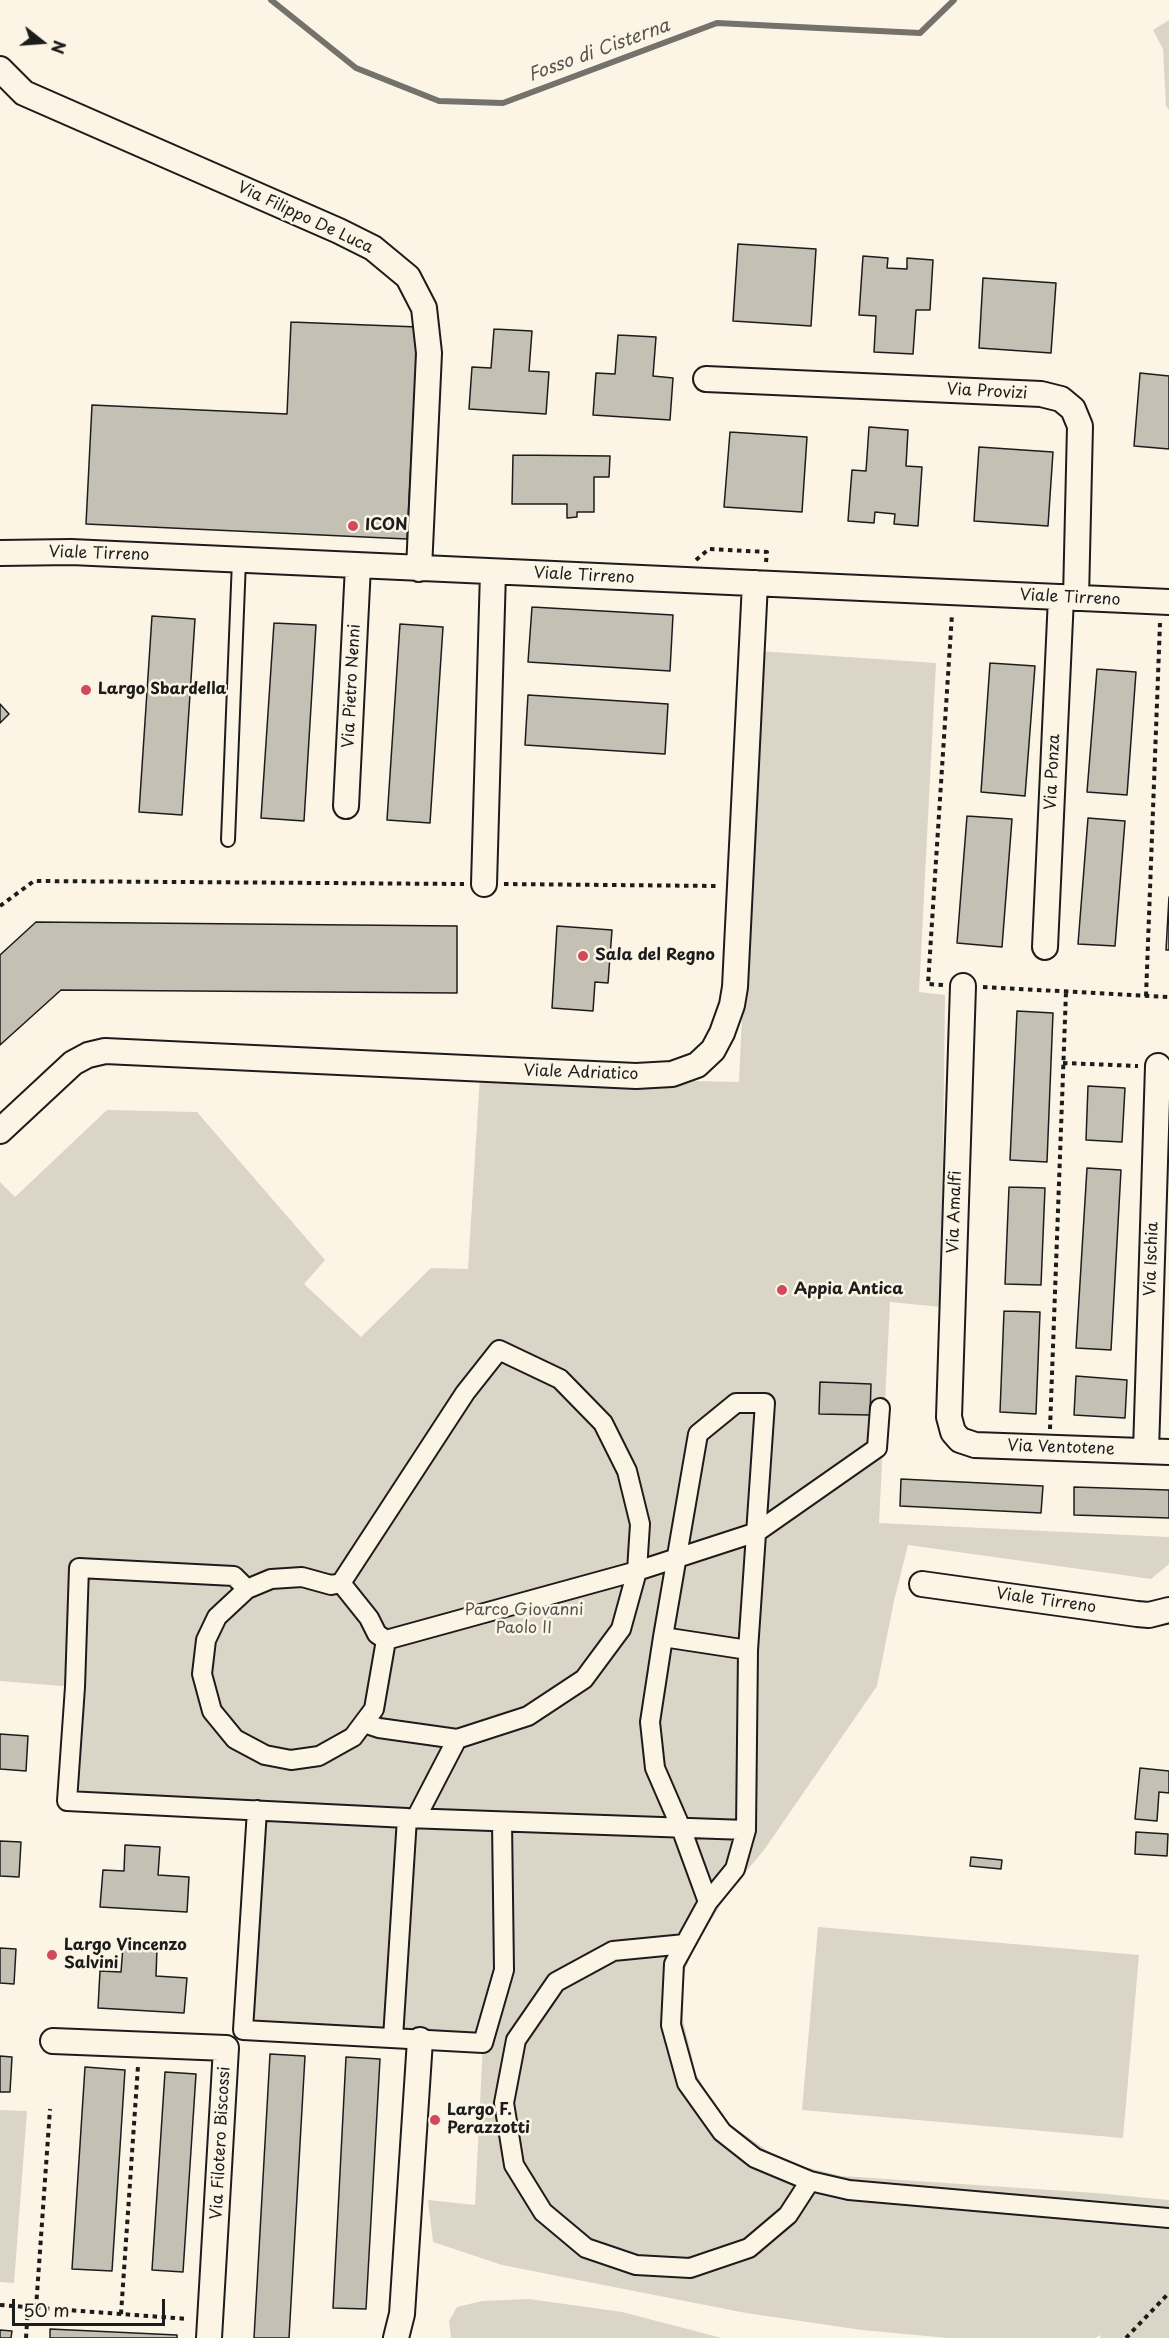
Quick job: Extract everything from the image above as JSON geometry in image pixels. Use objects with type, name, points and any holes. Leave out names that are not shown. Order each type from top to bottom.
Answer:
[{"type":"street","points":[[0,69],[24,93]]},
{"type":"street","points":[[0,95],[24,93]]},
{"type":"street","name":"Via Filippo De Luca","points":[[24,93],[345,234],[382,255],[408,277],[424,308],[429,353],[419,568]]},
{"type":"street","name":"Via Provizi","points":[[706,379],[1041,394],[1061,399],[1073,409],[1080,426],[1069,598]]},
{"type":"street","name":"Viale Tirreno","points":[[0,553],[71,552],[1165,602]]},
{"type":"street","name":"Via Pietro Nenni","points":[[346,806],[358,566]]},
{"type":"street","points":[[484,884],[493,572]]},
{"type":"street","name":"Viale Adriatico","points":[[0,1131],[74,1063],[88,1055],[105,1051],[636,1076],[682,1072],[697,1065],[713,1050],[729,1015],[736,978],[760,584]]},
{"type":"street","name":"Via Ponza","points":[[1045,947],[1069,598]]},
{"type":"street","name":"Via Amalfi","points":[[956,1437],[951,1428],[950,1417],[963,986]]},
{"type":"street","name":"Via Ischia","points":[[1157,1452],[1158,1066]]},
{"type":"street","points":[[364,1723],[379,1728],[457,1740],[528,1716],[584,1679],[621,1629],[637,1570],[640,1524],[627,1472],[603,1423],[560,1379],[498,1350],[465,1393],[340,1583],[332,1585],[302,1577],[271,1579],[247,1589],[217,1617],[206,1640],[202,1674],[212,1712],[235,1739],[264,1755],[291,1760],[319,1756],[353,1737],[374,1709],[386,1640]]},
{"type":"street","points":[[708,1902],[681,1828],[655,1768],[650,1722],[698,1434],[736,1403],[765,1404],[748,1650],[746,1830],[735,1869],[708,1902],[674,1964],[671,2025],[687,2083],[722,2132],[747,2152],[755,2158],[810,2181],[849,2190],[1169,2218]]},
{"type":"street","points":[[340,1583],[369,1618],[377,1634],[386,1640],[677,1559],[757,1532],[877,1448],[880,1408]]},
{"type":"street","name":"Via Ventotene","points":[[956,1437],[969,1444],[1157,1452]]},
{"type":"street","points":[[247,1589],[234,1576],[79,1568],[68,1800],[411,1818],[746,1830]]},
{"type":"street","name":"Viale Tirreno","points":[[922,1584],[1137,1614],[1158,1614],[1169,1610]]},
{"type":"street","points":[[663,1637],[748,1650]]},
{"type":"street","points":[[393,2038],[411,1818],[457,1740]]},
{"type":"street","points":[[257,1810],[243,2030],[420,2040],[483,2043],[504,1970],[502,1822]]},
{"type":"street","points":[[685,1944],[613,1951],[556,1982],[516,2040],[504,2103],[514,2165],[543,2212],[586,2248],[636,2265],[690,2268],[749,2248],[788,2215],[810,2181]]},
{"type":"street","points":[[396,2338],[402,2314],[420,2040]]},
{"type":"street","name":"Via Filotero Biscossi","points":[[53,2041],[226,2048],[210,2329]]},
{"type":"lane","points":[[228,840],[239,560]]},
{"type":"path","points":[[692,563],[709,549],[767,552],[760,584]]},
{"type":"path","points":[[954,592],[928,984],[1169,997]]},
{"type":"path","points":[[1146,996],[1165,602]]},
{"type":"path","points":[[0,906],[34,881],[741,886]]},
{"type":"path","points":[[1049,1447],[1066,992]]},
{"type":"path","points":[[1063,1063],[1158,1066]]},
{"type":"path","points":[[120,2314],[140,2044]]},
{"type":"path","points":[[36,2308],[50,2109]]},
{"type":"path","points":[[1126,2338],[1169,2293]]},
{"type":"path","points":[[0,2305],[120,2314],[210,2329]]},
{"type":"path","points":[[26,2338],[28,2307]]},
{"type":"green space","points":[[1169,20],[1169,110],[1166,106],[1163,49],[1153,30]]},
{"type":"green space","name":"Parco Giovanni Paolo II","points":[[759,651],[936,663],[919,992],[945,995],[941,1307],[890,1302],[879,1523],[1169,1537],[1169,1564],[1151,1579],[908,1545],[877,1686],[764,1850],[728,1893],[695,1946],[684,1972],[683,2020],[696,2074],[723,2120],[784,2162],[842,2176],[1169,2200],[1169,2338],[1100,2338],[1101,2335],[1095,2338],[948,2338],[862,2330],[746,2313],[502,2265],[433,2242],[428,2200],[475,2205],[483,2043],[243,2030],[257,1810],[67,1801],[75,1687],[0,1681],[0,1182],[15,1197],[107,1110],[197,1112],[325,1260],[304,1284],[361,1337],[431,1268],[468,1269],[480,1076],[739,1082]]},
{"type":"green space","points":[[818,1927],[1139,1955],[1123,2138],[802,2110]]},
{"type":"green space","points":[[0,2110],[27,2111],[14,2283],[0,2282]]},
{"type":"green space","points":[[529,2299],[622,2312],[722,2338],[451,2338],[449,2321],[457,2307],[482,2301]]},
{"type":"building","points":[[738,244],[816,249],[811,326],[733,321]]},
{"type":"building","points":[[863,256],[888,258],[887,268],[907,269],[907,258],[933,260],[930,310],[916,310],[913,354],[874,352],[876,316],[859,315]]},
{"type":"building","points":[[983,278],[1056,283],[1051,353],[979,348]]},
{"type":"building","points":[[291,322],[418,327],[407,539],[86,524],[92,405],[287,414]]},
{"type":"building","points":[[494,329],[532,331],[529,371],[549,372],[546,414],[469,409],[472,367],[491,368]]},
{"type":"building","points":[[618,335],[656,337],[653,376],[673,378],[670,420],[593,415],[596,373],[615,374]]},
{"type":"building","points":[[1140,373],[1169,376],[1169,449],[1134,446]]},
{"type":"building","points":[[869,427],[908,430],[906,466],[922,467],[918,526],[894,524],[895,514],[875,512],[874,523],[848,521],[852,470],[866,471]]},
{"type":"building","points":[[730,432],[807,437],[802,512],[724,507]]},
{"type":"building","points":[[979,447],[1053,452],[1048,526],[974,521]]},
{"type":"building","points":[[513,455],[610,456],[609,477],[594,477],[594,512],[577,512],[577,517],[567,518],[567,504],[512,504]]},
{"type":"building","points":[[532,607],[673,615],[670,671],[528,662]]},
{"type":"building","points":[[152,616],[195,619],[182,815],[139,812]]},
{"type":"building","points":[[274,623],[316,625],[304,821],[261,818]]},
{"type":"building","points":[[400,624],[443,627],[430,823],[387,820]]},
{"type":"building","points":[[990,663],[1035,666],[1025,796],[981,792]]},
{"type":"building","points":[[1097,669],[1136,672],[1127,795],[1087,792]]},
{"type":"building","points":[[528,695],[668,704],[665,754],[525,745]]},
{"type":"building","points":[[0,704],[9,714],[0,723]]},
{"type":"building","points":[[967,816],[1012,819],[1002,947],[957,943]]},
{"type":"building","points":[[1088,818],[1125,821],[1115,946],[1078,944]]},
{"type":"building","points":[[1169,897],[1169,950],[1166,950]]},
{"type":"building","points":[[36,922],[457,926],[457,993],[61,990],[0,1045],[0,955]]},
{"type":"building","name":"Sala del Regno","points":[[557,926],[612,930],[608,983],[595,982],[593,1011],[552,1008]]},
{"type":"building","points":[[1017,1011],[1053,1013],[1047,1162],[1010,1160]]},
{"type":"building","points":[[1088,1086],[1125,1088],[1122,1142],[1086,1140]]},
{"type":"building","points":[[1087,1168],[1121,1170],[1111,1350],[1076,1348]]},
{"type":"building","points":[[1009,1187],[1045,1188],[1041,1285],[1005,1284]]},
{"type":"building","points":[[1004,1311],[1040,1312],[1036,1414],[1000,1412]]},
{"type":"building","points":[[1076,1376],[1127,1380],[1125,1418],[1074,1415]]},
{"type":"building","points":[[820,1382],[871,1384],[870,1415],[819,1414]]},
{"type":"building","points":[[901,1479],[1043,1486],[1041,1513],[900,1506]]},
{"type":"building","points":[[1074,1487],[1169,1490],[1169,1518],[1074,1515]]},
{"type":"building","points":[[0,1734],[28,1736],[26,1771],[0,1769]]},
{"type":"building","points":[[1140,1768],[1169,1771],[1169,1793],[1159,1792],[1157,1821],[1135,1819]]},
{"type":"building","points":[[1136,1832],[1168,1834],[1167,1856],[1135,1854]]},
{"type":"building","points":[[0,1841],[21,1842],[19,1877],[0,1876]]},
{"type":"building","points":[[125,1845],[160,1847],[158,1875],[189,1877],[187,1912],[100,1907],[103,1870],[124,1871]]},
{"type":"building","points":[[971,1857],[1002,1860],[1001,1869],[970,1866]]},
{"type":"building","points":[[123,1946],[157,1948],[156,1976],[187,1978],[184,2013],[98,2008],[100,1971],[121,1972]]},
{"type":"building","points":[[0,1948],[16,1949],[14,1984],[0,1983]]},
{"type":"building","points":[[270,2054],[305,2056],[289,2338],[254,2338]]},
{"type":"building","points":[[0,2056],[12,2057],[10,2092],[0,2092]]},
{"type":"building","points":[[346,2057],[380,2059],[366,2309],[333,2308]]},
{"type":"building","points":[[85,2067],[125,2070],[112,2271],[72,2269]]},
{"type":"building","points":[[165,2072],[196,2074],[183,2272],[152,2270]]},
{"type":"building","points":[[50,2329],[177,2335],[177,2338],[50,2338]]},
{"type":"building","points":[[0,2330],[12,2331],[11,2338],[0,2338]]},
{"type":"waterway","name":"Fosso di Cisterna","points":[[271,0],[356,68],[439,101],[503,103],[717,23],[920,33],[954,0]]},
{"type":"place","name":"ICON","points":[[353,526]]},
{"type":"place","name":"Largo Sbardella","points":[[86,690]]},
{"type":"place","name":"Sala del Regno","points":[[583,956]]},
{"type":"place","name":"Appia Antica","points":[[782,1290]]},
{"type":"place","name":"Largo Vincenzo Salvini","points":[[52,1955]]},
{"type":"place","name":"Largo F. Perazzotti","points":[[435,2120]]}]
